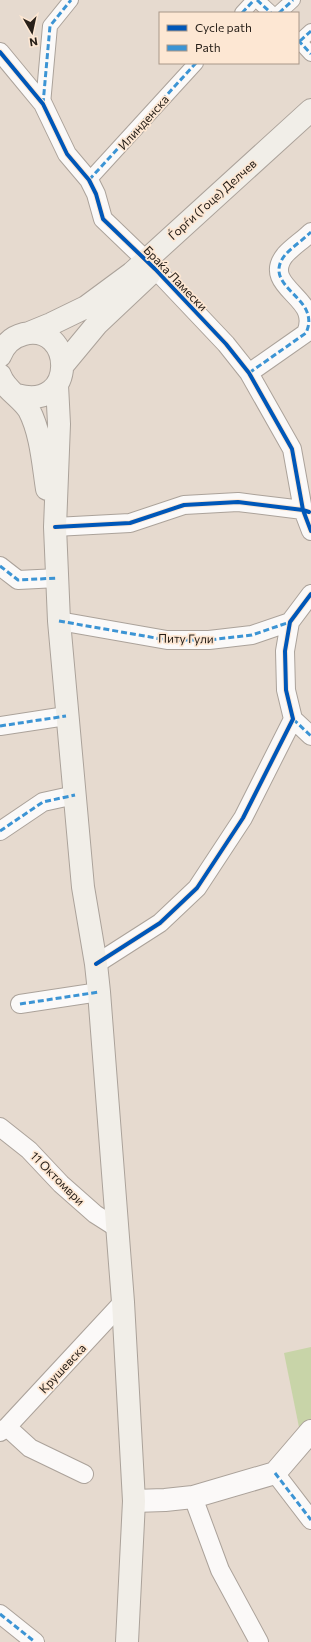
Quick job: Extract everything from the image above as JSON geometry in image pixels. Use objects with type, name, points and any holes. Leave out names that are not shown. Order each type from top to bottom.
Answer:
[{"type":"main road","name":"Ѓорѓи (Гоце) Делчев","points":[[8,394],[28,398],[39,397],[49,392],[97,324],[150,265],[311,110]]},
{"type":"main road","name":"Ѓорѓи (Гоце) Делчев","points":[[1,351],[10,341],[18,336],[51,324],[86,307],[132,273],[150,265],[311,128]]},
{"type":"main road","points":[[28,333],[44,336],[56,345],[61,354],[54,527]]},
{"type":"main road","points":[[0,375],[8,389],[8,394],[28,410],[36,426],[54,527],[58,578],[58,621],[66,716],[83,887],[96,964],[99,992],[123,1302],[134,1502],[127,1642]]},
{"type":"street","points":[[43,104],[50,26],[71,0]]},
{"type":"street","points":[[243,12],[254,0]]},
{"type":"street","points":[[257,0],[270,12]]},
{"type":"street","points":[[280,12],[292,0]]},
{"type":"street","points":[[311,31],[299,41],[311,54]]},
{"type":"street","name":"Браќа Ламески","points":[[0,52],[43,104],[67,154],[90,180],[96,194],[103,219],[150,265],[226,344],[249,373],[292,449],[311,531]]},
{"type":"street","name":"Илинденска","points":[[90,180],[195,64]]},
{"type":"street","points":[[249,373],[306,334],[309,324],[307,311],[280,279],[280,267],[285,255],[311,232]]},
{"type":"street","points":[[54,527],[130,523],[184,505],[238,502],[307,511]]},
{"type":"street","points":[[0,566],[18,580],[58,578]]},
{"type":"street","points":[[311,594],[290,622],[285,651],[286,690],[293,719],[311,736]]},
{"type":"street","name":"Питу Гули","points":[[58,621],[167,640],[209,640],[252,634],[290,622]]},
{"type":"street","points":[[0,726],[66,716]]},
{"type":"street","points":[[96,964],[160,923],[198,888],[243,818],[293,719]]},
{"type":"street","points":[[0,831],[43,802],[75,795]]},
{"type":"street","points":[[20,1004],[99,992]]},
{"type":"street","name":"11 Октомври","points":[[0,1127],[29,1150],[61,1184],[95,1214],[117,1228]]},
{"type":"street","name":"Крушевска","points":[[3,1430],[123,1302]]},
{"type":"street","points":[[3,1430],[30,1448],[84,1474]]},
{"type":"street","points":[[134,1502],[193,1496],[274,1473],[311,1431]]},
{"type":"street","points":[[274,1473],[311,1520]]},
{"type":"street","points":[[193,1496],[220,1570],[256,1635],[273,1642]]},
{"type":"street","points":[[0,1614],[35,1642]]},
{"type":"green space","points":[[311,1347],[311,1431],[302,1442],[284,1353]]},
{"type":"marked path","points":[[43,104],[50,26],[71,0]]},
{"type":"marked path","points":[[243,12],[254,0]]},
{"type":"marked path","points":[[257,0],[270,12]]},
{"type":"marked path","points":[[280,12],[293,0]]},
{"type":"marked path","points":[[300,41],[311,31]]},
{"type":"marked path","points":[[299,41],[311,54]]},
{"type":"marked path","points":[[89,180],[195,64]]},
{"type":"marked path","points":[[249,373],[306,333],[309,323],[307,312],[281,279],[279,272],[280,264],[285,255],[311,232]]},
{"type":"marked path","points":[[0,566],[18,580],[58,578]]},
{"type":"marked path","points":[[59,621],[167,640],[209,640],[252,635],[290,622]]},
{"type":"marked path","points":[[0,726],[66,716]]},
{"type":"marked path","points":[[293,719],[311,736]]},
{"type":"marked path","points":[[0,831],[43,802],[75,795]]},
{"type":"marked path","points":[[20,1004],[99,992]]},
{"type":"marked path","points":[[275,1473],[311,1520]]},
{"type":"marked path","points":[[0,1614],[35,1642]]},
{"type":"cycle path","points":[[0,52],[43,104],[67,154],[89,180],[96,194],[103,219],[155,269],[226,344],[249,373],[292,449],[303,510],[311,531]]},
{"type":"cycle path","points":[[55,527],[130,523],[184,505],[238,502],[309,512]]},
{"type":"cycle path","points":[[96,964],[160,923],[197,888],[243,818],[293,719],[286,690],[285,651],[290,622],[311,594]]}]
